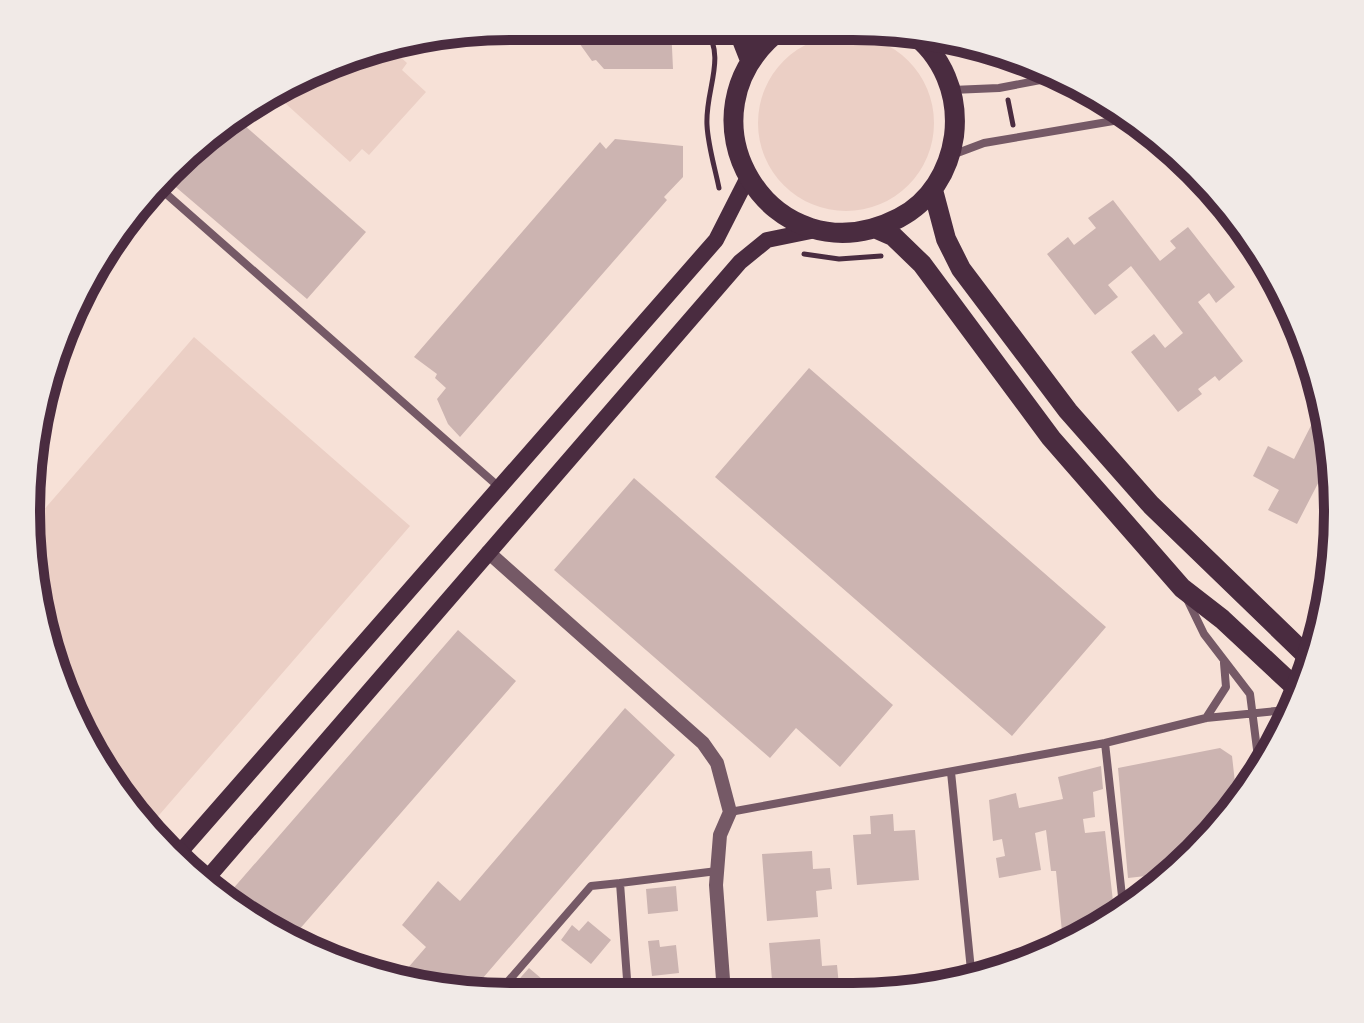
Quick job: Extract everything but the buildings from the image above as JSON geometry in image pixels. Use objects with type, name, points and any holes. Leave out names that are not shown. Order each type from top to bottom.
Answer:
[{"type":"main road","points":[[742,40],[750,60]]},
{"type":"main road","points":[[766,40],[750,60],[735,97],[732,122],[739,160],[747,179],[780,214],[816,230]]},
{"type":"main road","points":[[211,874],[746,256],[767,240],[816,230],[855,233],[877,229],[912,211],[933,190],[951,156],[956,117],[952,90],[937,58],[924,46]]},
{"type":"main road","points":[[183,849],[716,240],[747,179]]},
{"type":"main road","points":[[933,190],[946,239],[961,269],[1068,411],[1151,505],[1303,652]]},
{"type":"main road","points":[[877,229],[893,236],[922,264],[1051,438],[1182,588],[1222,619],[1291,683]]},
{"type":"street","points":[[952,90],[1005,87],[1041,80]]},
{"type":"street","points":[[951,156],[984,143],[1116,120]]},
{"type":"street","points":[[165,193],[499,487]]},
{"type":"street","points":[[488,552],[703,743],[717,763],[730,812],[720,835],[717,871],[723,983]]},
{"type":"street","points":[[1182,588],[1204,634],[1250,694],[1258,753]]},
{"type":"street","points":[[1206,718],[1226,687],[1227,671],[1221,655]]},
{"type":"street","points":[[730,812],[1105,743],[1206,718],[1279,711]]},
{"type":"street","points":[[1105,743],[1122,898]]},
{"type":"street","points":[[951,772],[971,968]]},
{"type":"street","points":[[507,983],[591,886],[717,871]]},
{"type":"street","points":[[620,883],[627,983]]},
{"type":"path","points":[[1005,87],[1015,137]]},
{"type":"path","points":[[792,253],[839,259],[885,257]]},
{"type":"shaded area","points":[[819,40],[876,41],[895,50],[919,74],[932,106],[932,140],[919,172],[895,196],[863,209],[829,209],[797,196],[773,172],[760,140],[760,106],[773,74],[797,50]]},
{"type":"shaded area","points":[[397,54],[407,63],[402,70],[426,92],[369,155],[362,149],[350,162],[285,103],[293,94],[331,76]]},
{"type":"shaded area","points":[[194,337],[410,526],[155,820],[137,799],[103,747],[65,663],[49,603],[40,514]]}]
